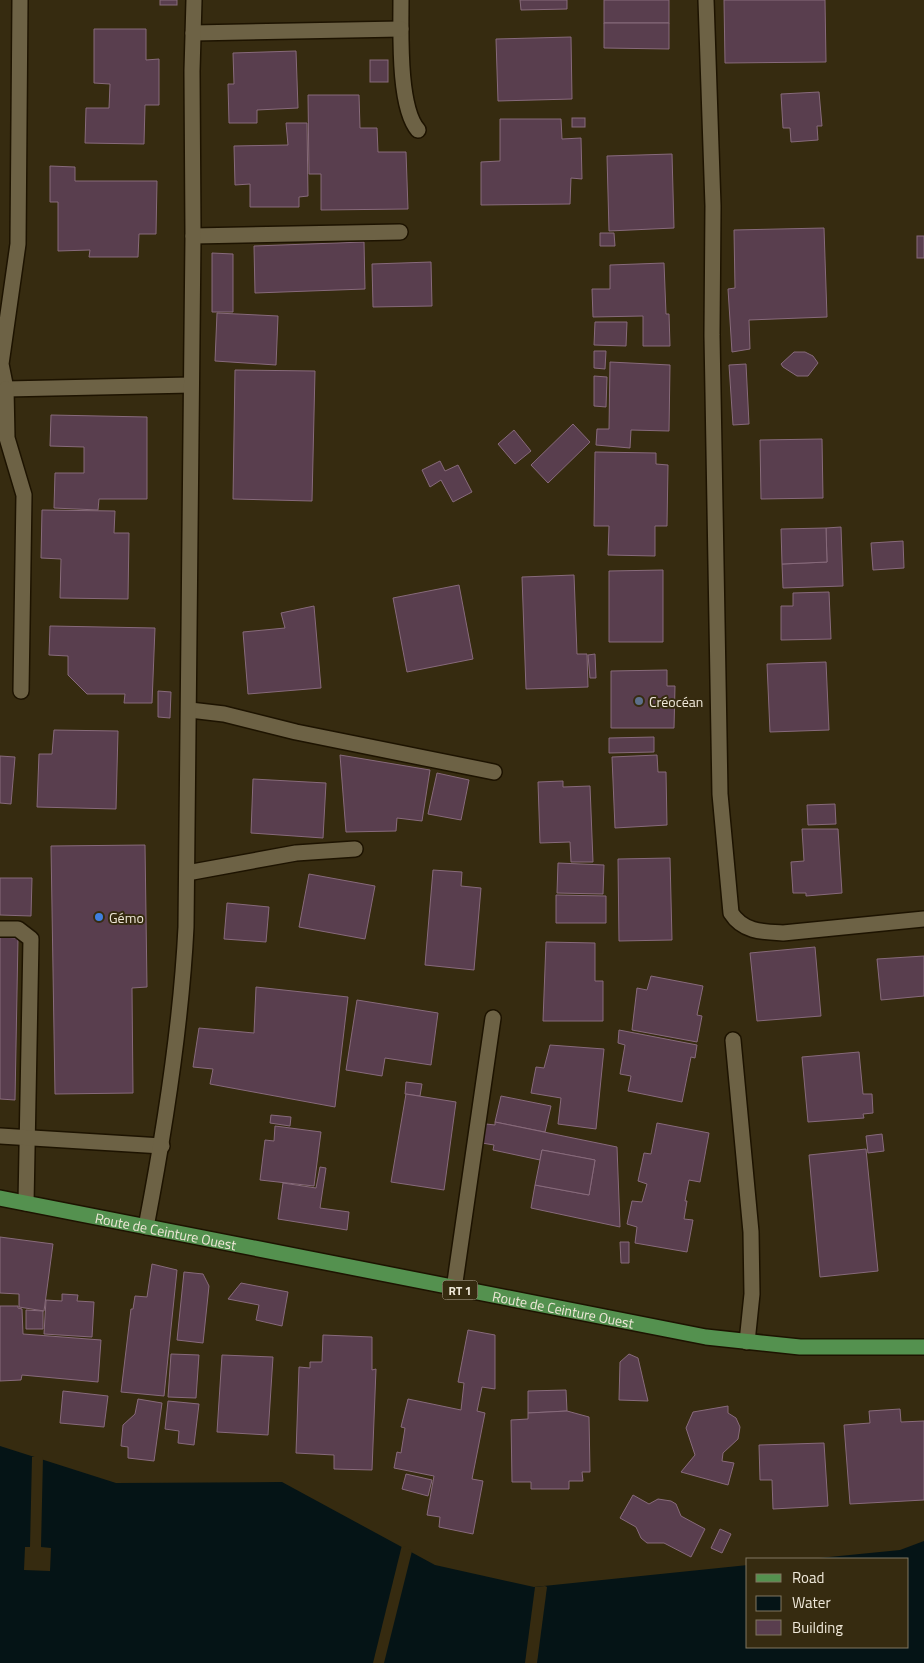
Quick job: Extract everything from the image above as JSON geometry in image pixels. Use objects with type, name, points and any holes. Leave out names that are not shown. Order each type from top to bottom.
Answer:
[{"type":"main road","name":"Route de Ceinture Ouest","points":[[0,1198],[663,1330],[747,1342],[835,1348],[924,1347]]},
{"type":"street","points":[[20,0],[18,244],[2,364],[6,389],[7,438],[24,495],[21,692]]},
{"type":"street","points":[[146,1227],[162,1146],[184,982],[190,710],[194,0]]},
{"type":"street","points":[[401,0],[405,94],[410,120],[418,130]]},
{"type":"street","points":[[706,0],[713,206],[712,335],[720,776],[731,913],[736,921],[747,929],[769,932],[924,919]]},
{"type":"street","points":[[193,33],[401,29]]},
{"type":"street","points":[[193,236],[400,232]]},
{"type":"street","points":[[6,389],[191,385]]},
{"type":"street","points":[[190,710],[224,714],[296,732],[494,772]]},
{"type":"street","points":[[187,872],[296,853],[356,849]]},
{"type":"street","points":[[0,930],[18,930],[31,939],[26,1203]]},
{"type":"street","points":[[454,1289],[493,1018]]},
{"type":"street","points":[[733,1040],[751,1232],[752,1294],[747,1342]]},
{"type":"street","points":[[0,1136],[162,1146]]},
{"type":"water","points":[[0,1446],[116,1483],[282,1482],[435,1565],[534,1587],[746,1565],[746,1648],[909,1648],[909,1558],[819,1558],[900,1550],[924,1541],[924,1663],[0,1663]]},
{"type":"pier","points":[[32,1457],[43,1457],[41,1547],[51,1548],[50,1571],[24,1570],[25,1547],[30,1547]]},
{"type":"pier","points":[[402,1545],[412,1551],[384,1663],[373,1663]]},
{"type":"pier","points":[[535,1587],[547,1587],[537,1663],[525,1663]]},
{"type":"building","points":[[160,0],[177,0],[177,5],[160,5]]},
{"type":"building","points":[[520,0],[567,0],[567,9],[521,10]]},
{"type":"building","points":[[604,0],[669,0],[669,23],[604,23]]},
{"type":"building","points":[[724,0],[825,0],[826,62],[725,63]]},
{"type":"building","points":[[604,23],[669,23],[669,49],[604,48]]},
{"type":"building","points":[[94,29],[146,29],[146,60],[159,59],[159,105],[145,105],[144,144],[85,143],[86,108],[109,108],[110,84],[94,83]]},
{"type":"building","points":[[571,37],[572,99],[498,101],[496,39]]},
{"type":"building","points":[[296,51],[298,108],[257,110],[257,123],[229,123],[228,84],[234,84],[233,53]]},
{"type":"building","points":[[370,60],[388,60],[388,82],[370,82]]},
{"type":"building","points":[[819,92],[822,126],[817,126],[818,140],[791,142],[790,128],[783,128],[781,94]]},
{"type":"building","points":[[308,95],[359,95],[360,128],[377,128],[378,152],[406,152],[408,209],[321,210],[321,174],[309,174]]},
{"type":"building","points":[[572,118],[585,118],[585,127],[572,127]]},
{"type":"building","points":[[500,119],[561,119],[562,139],[581,138],[582,179],[571,178],[570,204],[481,205],[481,162],[500,161]]},
{"type":"building","points":[[286,123],[307,123],[308,196],[299,197],[299,207],[250,207],[250,184],[235,185],[234,146],[288,145]]},
{"type":"building","points":[[672,154],[674,228],[609,231],[607,156]]},
{"type":"building","points":[[50,166],[75,167],[75,181],[157,181],[156,234],[139,234],[138,257],[89,257],[90,250],[58,251],[58,202],[50,202]]},
{"type":"building","points":[[824,228],[827,317],[749,320],[750,349],[732,352],[728,289],[735,288],[734,230]]},
{"type":"building","points":[[600,233],[614,233],[615,246],[600,246]]},
{"type":"building","points":[[917,236],[924,236],[924,258],[917,258]]},
{"type":"building","points":[[364,242],[365,289],[255,293],[254,246]]},
{"type":"building","points":[[212,253],[233,254],[233,312],[212,312]]},
{"type":"building","points":[[431,262],[432,306],[373,307],[372,264]]},
{"type":"building","points":[[664,263],[666,314],[669,314],[670,346],[643,346],[643,316],[593,317],[592,289],[610,289],[610,265]]},
{"type":"building","points":[[217,313],[278,316],[276,365],[215,361]]},
{"type":"building","points":[[595,322],[627,322],[626,346],[594,345]]},
{"type":"building","points":[[594,351],[606,351],[605,369],[594,368]]},
{"type":"building","points":[[794,352],[805,352],[813,356],[818,363],[808,376],[797,376],[781,364]]},
{"type":"building","points":[[610,362],[670,365],[669,431],[631,430],[630,448],[596,445],[597,429],[609,429]]},
{"type":"building","points":[[746,364],[749,424],[733,425],[729,365]]},
{"type":"building","points":[[235,370],[315,371],[312,501],[233,499]]},
{"type":"building","points":[[594,376],[607,377],[606,407],[594,406]]},
{"type":"building","points":[[51,415],[147,417],[147,499],[99,499],[98,510],[54,508],[55,473],[84,473],[84,447],[50,446]]},
{"type":"building","points":[[573,424],[590,442],[548,483],[531,465]]},
{"type":"building","points":[[514,430],[531,451],[515,464],[498,444]]},
{"type":"building","points":[[822,439],[823,498],[761,499],[760,440]]},
{"type":"building","points":[[595,452],[656,453],[656,464],[668,465],[667,526],[655,526],[655,556],[608,555],[609,526],[594,526]]},
{"type":"building","points":[[440,461],[445,471],[458,465],[472,492],[453,502],[441,480],[430,487],[422,470]]},
{"type":"building","points":[[42,510],[115,511],[114,533],[129,533],[128,599],[60,598],[61,559],[41,558]]},
{"type":"building","points":[[841,527],[843,586],[783,588],[782,564],[827,562],[826,528]]},
{"type":"building","points":[[826,528],[827,562],[782,564],[781,529]]},
{"type":"building","points":[[903,541],[904,568],[873,570],[871,543]]},
{"type":"building","points":[[663,570],[663,642],[609,642],[609,571]]},
{"type":"building","points":[[574,575],[577,654],[587,654],[588,687],[526,689],[522,577]]},
{"type":"building","points":[[459,585],[473,659],[407,672],[393,598]]},
{"type":"building","points":[[829,592],[831,639],[781,640],[781,606],[793,606],[793,593]]},
{"type":"building","points":[[314,606],[321,688],[248,694],[243,632],[285,628],[281,613]]},
{"type":"building","points":[[50,626],[155,628],[152,703],[124,703],[125,694],[87,694],[68,675],[68,656],[49,655]]},
{"type":"building","points":[[595,654],[596,678],[590,678],[588,655]]},
{"type":"building","points":[[826,662],[829,730],[770,732],[767,664]]},
{"type":"building","points":[[667,670],[667,686],[675,686],[674,728],[611,728],[611,671]]},
{"type":"building","points":[[158,691],[171,692],[170,718],[158,717]]},
{"type":"building","points":[[54,730],[118,731],[116,809],[37,807],[39,754],[52,754]]},
{"type":"building","points":[[654,737],[654,752],[609,753],[609,738]]},
{"type":"building","points":[[340,755],[430,770],[422,821],[397,818],[396,831],[346,832]]},
{"type":"building","points":[[657,755],[658,772],[666,772],[667,825],[615,828],[612,757]]},
{"type":"building","points":[[0,756],[15,757],[11,804],[0,803]]},
{"type":"building","points":[[437,773],[469,780],[461,820],[428,814]]},
{"type":"building","points":[[253,779],[326,783],[323,838],[251,833]]},
{"type":"building","points":[[563,781],[563,787],[590,786],[593,862],[571,862],[570,842],[540,843],[538,782]]},
{"type":"building","points":[[835,804],[836,824],[808,825],[807,805]]},
{"type":"building","points":[[802,829],[838,829],[842,893],[806,896],[806,893],[793,893],[791,862],[804,861]]},
{"type":"building","name":"Gémo","points":[[145,845],[147,987],[132,988],[133,1093],[55,1094],[51,846]]},
{"type":"building","points":[[670,858],[672,940],[619,941],[618,859]]},
{"type":"building","points":[[558,863],[604,865],[603,894],[557,893]]},
{"type":"building","points":[[433,870],[462,872],[461,886],[481,888],[474,970],[425,965]]},
{"type":"building","points":[[309,874],[375,886],[365,939],[299,927]]},
{"type":"building","points":[[0,878],[32,878],[31,916],[0,915]]},
{"type":"building","points":[[556,895],[606,896],[606,923],[556,923]]},
{"type":"building","points":[[227,903],[269,907],[266,942],[224,939]]},
{"type":"building","points":[[0,937],[18,938],[15,1100],[0,1099]]},
{"type":"building","points":[[546,942],[595,943],[595,981],[603,981],[603,1021],[543,1021]]},
{"type":"building","points":[[815,947],[821,1016],[757,1021],[750,953]]},
{"type":"building","points":[[924,956],[924,996],[881,1000],[877,959]]},
{"type":"building","points":[[651,976],[703,986],[697,1015],[702,1016],[697,1042],[632,1030],[637,988],[647,990]]},
{"type":"building","points":[[256,987],[348,997],[335,1107],[210,1084],[213,1069],[193,1067],[199,1028],[254,1033]]},
{"type":"building","points":[[357,1000],[438,1013],[431,1065],[385,1058],[382,1076],[346,1070]]},
{"type":"building","points":[[619,1030],[697,1045],[695,1058],[691,1057],[682,1102],[628,1091],[631,1076],[620,1074],[625,1045],[618,1043]]},
{"type":"building","points":[[550,1045],[604,1049],[596,1129],[558,1124],[561,1098],[531,1093],[536,1067],[544,1068]]},
{"type":"building","points":[[859,1052],[863,1094],[872,1094],[873,1113],[863,1114],[864,1118],[808,1122],[802,1057]]},
{"type":"building","points":[[406,1082],[422,1084],[420,1096],[405,1094]]},
{"type":"building","points":[[406,1094],[456,1102],[444,1190],[391,1182]]},
{"type":"building","points":[[501,1096],[551,1106],[545,1132],[495,1122]]},
{"type":"building","points":[[271,1115],[291,1117],[290,1126],[270,1123]]},
{"type":"building","points":[[495,1122],[617,1147],[620,1227],[531,1208],[535,1185],[589,1195],[595,1160],[542,1150],[540,1160],[493,1150],[494,1145],[482,1143],[486,1124],[495,1125]]},
{"type":"building","points":[[657,1123],[709,1133],[700,1182],[689,1180],[685,1201],[687,1201],[684,1219],[693,1220],[687,1252],[635,1243],[637,1227],[627,1224],[632,1201],[642,1202],[647,1184],[638,1181],[644,1153],[651,1154]]},
{"type":"building","points":[[275,1126],[321,1132],[314,1186],[260,1180],[265,1140],[274,1141]]},
{"type":"building","points":[[882,1134],[884,1151],[868,1153],[866,1136]]},
{"type":"building","points":[[866,1149],[878,1271],[820,1277],[809,1155]]},
{"type":"building","points":[[542,1150],[595,1160],[589,1195],[535,1185]]},
{"type":"building","points":[[320,1167],[326,1168],[320,1208],[349,1212],[347,1230],[278,1219],[283,1183],[316,1188]]},
{"type":"building","points":[[0,1237],[53,1244],[44,1311],[19,1307],[19,1294],[0,1293]]},
{"type":"building","points":[[620,1242],[629,1242],[629,1263],[621,1263]]},
{"type":"building","points":[[152,1264],[177,1270],[164,1396],[121,1392],[131,1309],[133,1309],[135,1296],[147,1297]]},
{"type":"building","points":[[184,1272],[203,1274],[209,1286],[203,1343],[177,1340]]},
{"type":"building","points":[[241,1283],[288,1292],[282,1326],[256,1320],[259,1305],[228,1299]]},
{"type":"building","points":[[62,1294],[78,1295],[77,1301],[94,1302],[92,1337],[44,1334],[46,1300],[62,1301]]},
{"type":"building","points":[[0,1306],[18,1306],[18,1308],[22,1309],[23,1334],[101,1340],[98,1382],[22,1375],[21,1380],[0,1381]]},
{"type":"building","points":[[26,1310],[43,1311],[43,1329],[26,1329]]},
{"type":"building","points":[[468,1330],[495,1335],[495,1389],[482,1387],[477,1411],[485,1413],[472,1479],[483,1481],[473,1534],[439,1527],[440,1517],[427,1515],[434,1476],[394,1468],[397,1452],[401,1453],[405,1428],[401,1427],[408,1399],[461,1410],[464,1383],[458,1382]]},
{"type":"building","points":[[323,1335],[372,1337],[372,1370],[376,1369],[372,1470],[334,1469],[334,1455],[296,1453],[299,1367],[310,1368],[310,1362],[322,1362]]},
{"type":"building","points":[[171,1354],[199,1355],[196,1398],[168,1397]]},
{"type":"building","points":[[629,1354],[638,1358],[648,1401],[619,1400],[620,1362]]},
{"type":"building","points":[[222,1355],[273,1357],[268,1435],[217,1432]]},
{"type":"building","points":[[566,1390],[567,1411],[528,1413],[528,1391]]},
{"type":"building","points":[[63,1391],[108,1396],[104,1427],[60,1423]]},
{"type":"building","points":[[138,1399],[162,1403],[154,1461],[128,1458],[128,1447],[121,1446],[123,1425],[135,1414]]},
{"type":"building","points":[[168,1401],[199,1404],[194,1445],[178,1443],[179,1431],[165,1429]]},
{"type":"building","points":[[728,1406],[728,1413],[736,1418],[740,1427],[738,1439],[723,1453],[722,1461],[734,1463],[728,1485],[681,1472],[695,1455],[686,1428],[693,1412]]},
{"type":"building","points":[[900,1409],[901,1422],[924,1421],[924,1500],[850,1504],[844,1425],[870,1423],[869,1411]]},
{"type":"building","points":[[567,1411],[589,1417],[590,1472],[582,1472],[583,1481],[569,1481],[569,1489],[531,1489],[531,1482],[512,1482],[511,1420],[528,1419],[528,1413]]},
{"type":"building","points":[[824,1443],[828,1506],[773,1509],[772,1480],[760,1480],[759,1445]]},
{"type":"building","points":[[406,1474],[432,1480],[428,1496],[402,1489]]},
{"type":"building","points":[[633,1495],[649,1504],[658,1499],[671,1501],[676,1504],[681,1516],[705,1529],[691,1557],[664,1543],[647,1543],[641,1538],[636,1527],[620,1518]]},
{"type":"building","points":[[720,1529],[731,1534],[722,1553],[711,1548]]},
{"type":"place","name":"Créocéan","points":[[639,701]]},
{"type":"place","name":"Gémo","points":[[99,917]]}]
